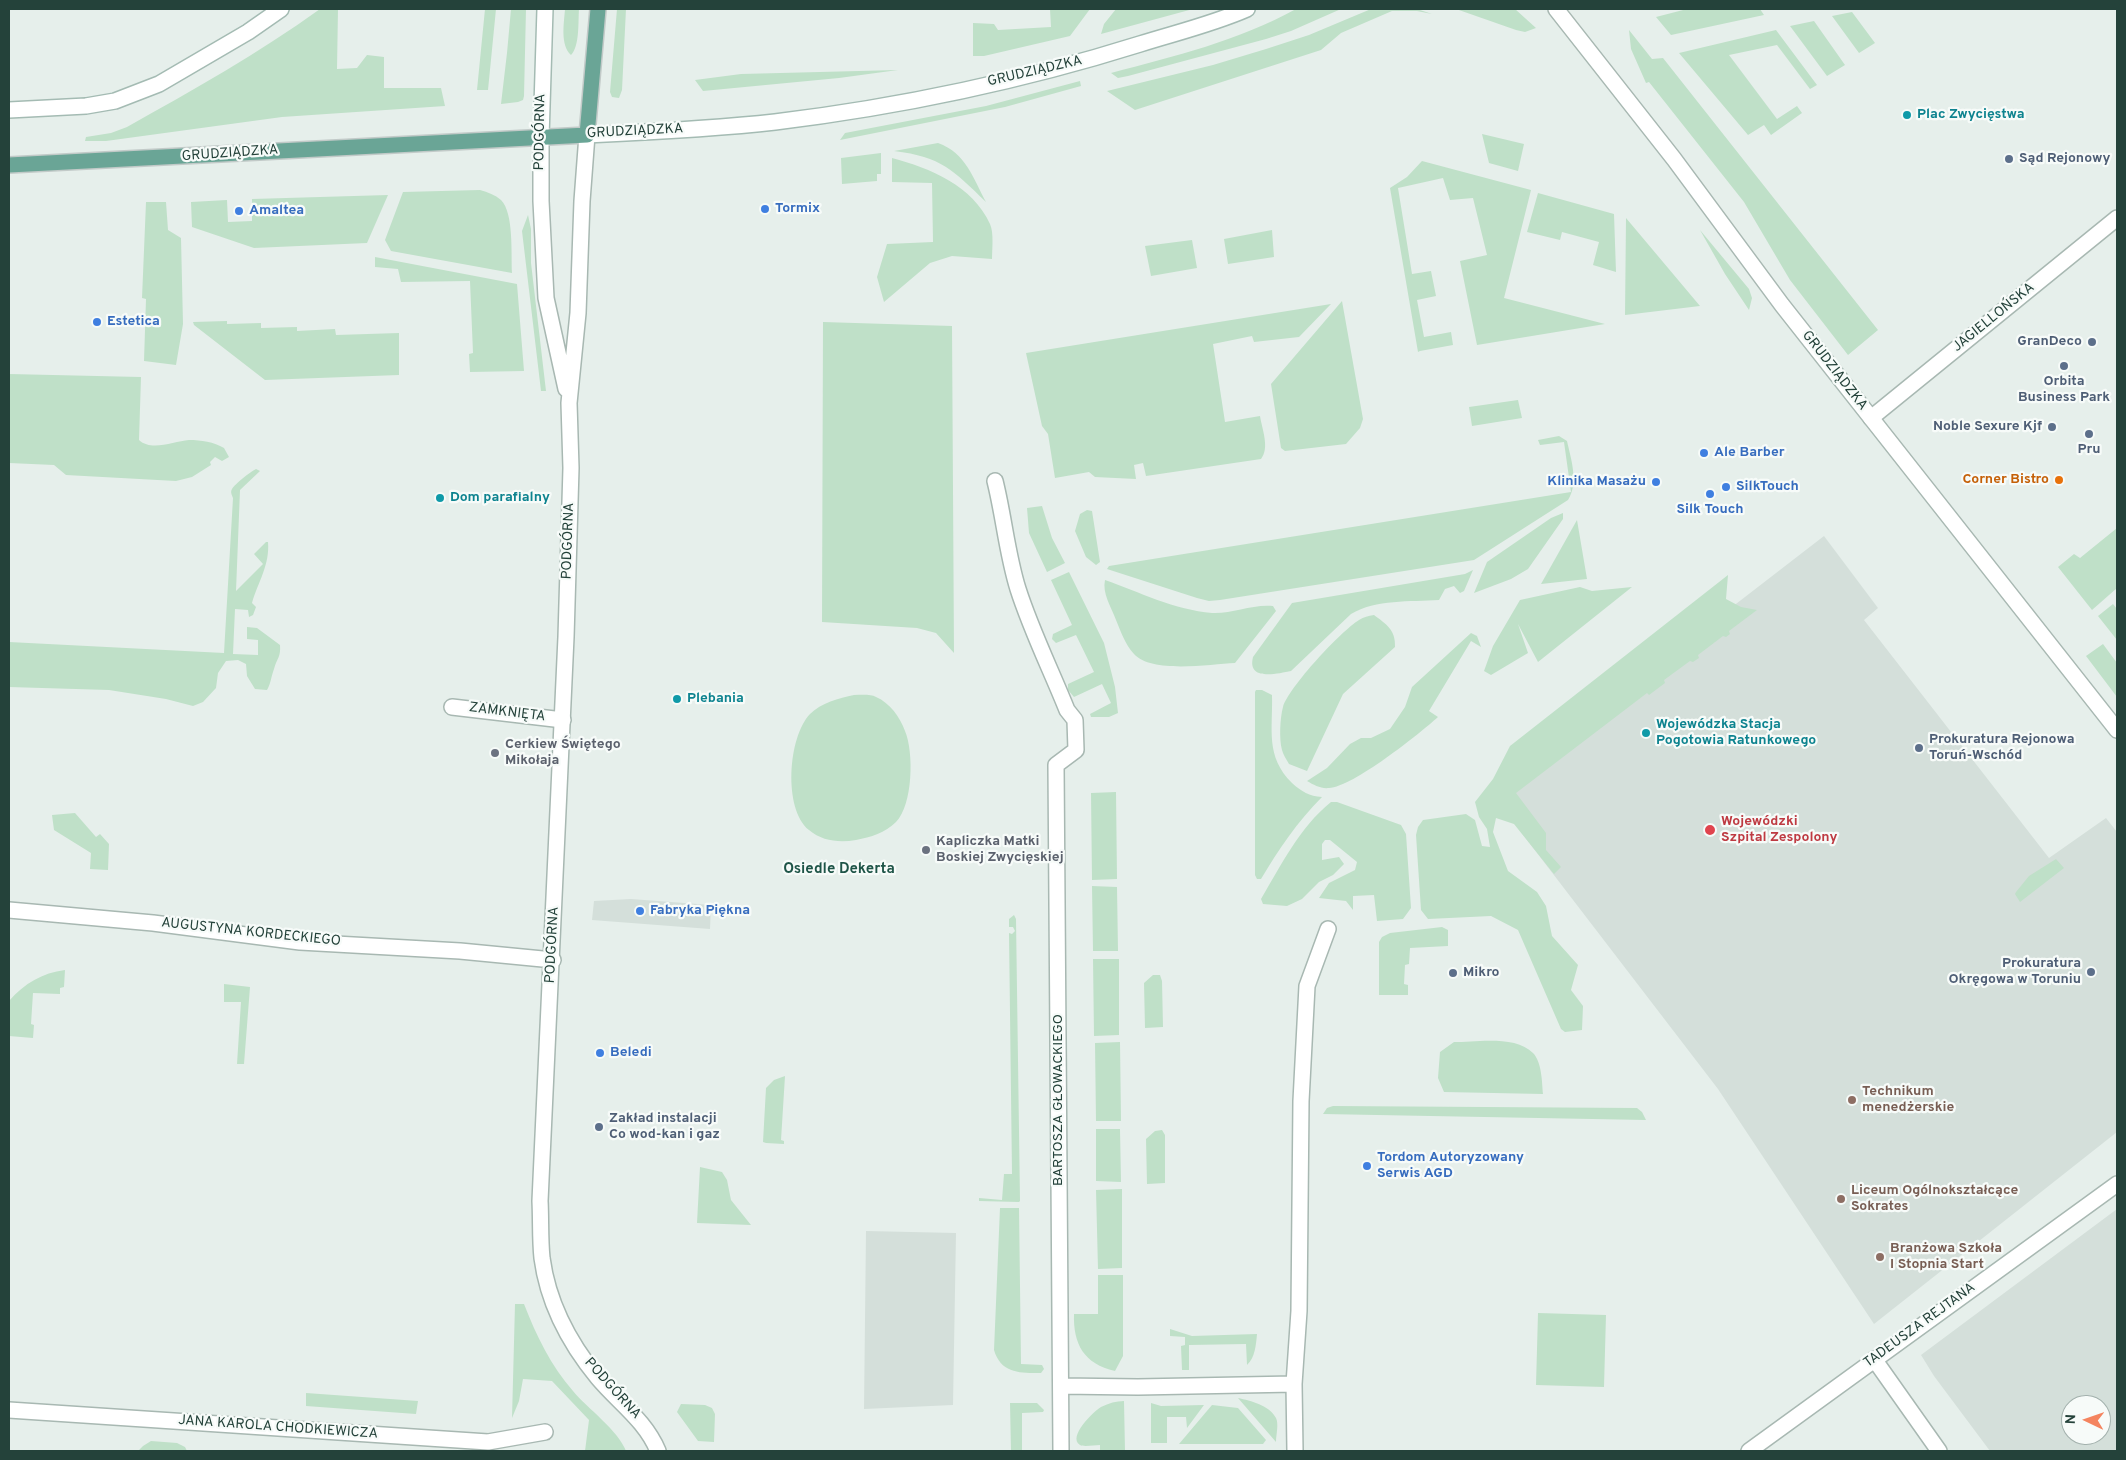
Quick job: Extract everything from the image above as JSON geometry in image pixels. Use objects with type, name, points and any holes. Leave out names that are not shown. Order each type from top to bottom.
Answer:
[{"type":"main road","name":"PODGÓRNA","points":[[587,135],[598,9]]},
{"type":"main road","name":"GRUDZIĄDZKA","points":[[9,165],[587,135]]},
{"type":"street","points":[[9,110],[86,106],[115,101],[159,84],[248,32],[281,9]]},
{"type":"street","name":"PODGÓRNA","points":[[544,9],[541,201],[546,298],[569,403]]},
{"type":"street","name":"GRUDZIĄDZKA","points":[[587,135],[773,122],[952,92],[1101,56],[1247,9]]},
{"type":"street","name":"GRUDZIĄDZKA","points":[[1556,9],[1674,159],[1782,305],[2117,730]]},
{"type":"street","name":"PODGÓRNA","points":[[587,135],[582,201],[578,312],[569,403],[571,468],[563,720],[540,1218],[542,1259],[556,1310],[575,1345],[599,1378],[642,1423],[658,1451]]},
{"type":"street","name":"JAGIELLOŃSKA","points":[[1870,418],[2114,225]]},
{"type":"street","name":"BARTOSZA GŁOWACKIEGO","points":[[995,481],[1002,508],[1012,568],[1019,592],[1067,710],[1075,720],[1076,750],[1056,765],[1061,1451]]},
{"type":"street","name":"ZAMKNIĘTA","points":[[452,707],[563,720]]},
{"type":"street","name":"AUGUSTYNA KORDECKIEGO","points":[[9,910],[153,923],[300,942],[460,951],[553,960]]},
{"type":"street","points":[[1295,1451],[1294,1384],[1299,1311],[1301,1101],[1307,986],[1328,929]]},
{"type":"street","name":"TADEUSZA REJTANA","points":[[1749,1451],[2117,1184]]},
{"type":"street","points":[[1874,1359],[1939,1451]]},
{"type":"street","points":[[1060,1386],[1138,1387],[1294,1384]]},
{"type":"street","name":"JANA KAROLA CHODKIEWICZA","points":[[9,1410],[488,1442],[546,1432]]},
{"type":"shaded area","points":[[1824,536],[1878,608],[1864,620],[2049,858],[2106,818],[2117,832],[2117,1132],[1874,1324],[1718,1089],[1491,793]]},
{"type":"shaded area","points":[[631,899],[711,905],[710,929],[592,920],[594,901]]},
{"type":"shaded area","points":[[2117,1209],[2117,1451],[1990,1451],[1934,1376],[1921,1355]]},
{"type":"shaded area","points":[[866,1231],[956,1233],[953,1405],[864,1409]]},
{"type":"green space","points":[[320,9],[338,9],[337,69],[357,68],[367,55],[384,57],[384,88],[441,88],[445,106],[282,117],[106,141],[85,141],[86,137],[111,133],[127,127],[152,113],[250,56]]},
{"type":"green space","points":[[485,9],[496,9],[488,90],[477,90]]},
{"type":"green space","points":[[511,9],[526,9],[524,96],[523,100],[518,102],[501,104],[507,53]]},
{"type":"green space","points":[[565,9],[579,9],[576,46],[571,55],[565,46],[564,40]]},
{"type":"green space","points":[[617,9],[626,9],[622,90],[619,98],[612,97],[610,92]]},
{"type":"green space","points":[[1050,9],[1090,9],[1070,36],[984,56],[973,56],[973,23],[994,24],[998,30],[1051,27]]},
{"type":"green space","points":[[1116,9],[1193,9],[1101,34],[1104,24]]},
{"type":"green space","points":[[1296,9],[1341,9],[1291,31],[1266,39],[1128,76],[1118,78],[1111,73],[1206,47],[1252,30]]},
{"type":"green space","points":[[1371,9],[1417,9],[1432,14],[1417,11],[1392,11],[1341,33],[1321,50],[1135,110],[1107,91],[1213,65],[1266,49],[1309,35]]},
{"type":"green space","points":[[1456,9],[1515,9],[1536,28],[1525,32],[1516,30]]},
{"type":"green space","points":[[1687,9],[1760,9],[1764,15],[1671,35],[1656,17]]},
{"type":"green space","points":[[1852,12],[1875,43],[1859,53],[1832,16]]},
{"type":"green space","points":[[1814,21],[1845,65],[1827,76],[1790,26]]},
{"type":"green space","points":[[1629,30],[1652,59],[1663,58],[1878,330],[1848,355],[1790,280],[1744,202],[1649,82],[1646,83],[1631,49]]},
{"type":"green space","points":[[1776,30],[1817,85],[1810,89],[1777,45],[1729,55],[1777,119],[1797,106],[1802,113],[1771,135],[1764,125],[1748,135],[1679,53]]},
{"type":"green space","points":[[898,70],[839,78],[703,91],[695,80],[741,74]]},
{"type":"green space","points":[[1080,81],[1081,86],[1005,107],[840,140],[845,133],[986,106]]},
{"type":"green space","points":[[1482,134],[1524,144],[1518,171],[1489,163]]},
{"type":"green space","points":[[938,143],[948,147],[968,167],[986,202],[955,173],[936,161],[894,151]]},
{"type":"green space","points":[[881,153],[881,174],[877,174],[877,181],[842,184],[841,158]]},
{"type":"green space","points":[[892,158],[921,167],[949,180],[973,199],[990,224],[992,259],[952,256],[930,263],[884,302],[877,277],[887,244],[933,242],[932,183],[892,182]]},
{"type":"green space","points":[[1422,161],[1531,190],[1504,298],[1605,324],[1477,345],[1460,261],[1487,255],[1473,198],[1450,200],[1443,178],[1398,188],[1412,274],[1431,271],[1436,296],[1417,300],[1424,337],[1451,332],[1453,345],[1418,352],[1390,188],[1407,177]]},
{"type":"green space","points":[[480,190],[501,200],[505,206],[510,224],[512,273],[391,251],[385,240],[403,192]]},
{"type":"green space","points":[[1538,193],[1614,214],[1616,272],[1593,265],[1599,242],[1562,232],[1560,240],[1527,232]]},
{"type":"green space","points":[[388,195],[367,243],[254,248],[192,227],[191,202],[227,200],[228,222],[252,221],[252,199]]},
{"type":"green space","points":[[146,202],[166,202],[168,230],[181,238],[183,324],[176,365],[144,361],[146,299],[142,298]]},
{"type":"green space","points":[[528,215],[531,229],[531,263],[546,391],[541,391],[522,231]]},
{"type":"green space","points":[[1626,218],[1700,306],[1625,315]]},
{"type":"green space","points":[[1272,230],[1274,257],[1228,264],[1224,239]]},
{"type":"green space","points":[[1700,230],[1749,289],[1752,298],[1749,310],[1725,274]]},
{"type":"green space","points":[[1192,240],[1197,268],[1151,276],[1145,246]]},
{"type":"green space","points":[[375,257],[517,284],[524,371],[470,372],[469,354],[473,353],[470,281],[401,282],[398,269],[375,267]]},
{"type":"green space","points":[[1342,301],[1363,419],[1360,428],[1346,444],[1285,451],[1281,448],[1271,384]]},
{"type":"green space","points":[[1331,304],[1299,337],[1254,342],[1252,336],[1213,344],[1225,422],[1260,416],[1265,444],[1264,455],[1261,459],[1146,476],[1143,463],[1134,465],[1136,479],[1095,477],[1089,472],[1055,478],[1048,434],[1042,426],[1026,353]]},
{"type":"green space","points":[[227,321],[227,324],[261,323],[261,328],[297,327],[297,331],[335,329],[336,335],[399,333],[399,375],[265,380],[194,325],[193,322]]},
{"type":"green space","points":[[823,322],[952,326],[954,653],[936,633],[917,628],[822,622]]},
{"type":"green space","points":[[9,374],[141,377],[139,440],[157,446],[198,440],[224,448],[229,457],[222,461],[215,457],[210,462],[211,465],[192,477],[176,481],[66,475],[54,465],[9,463]]},
{"type":"green space","points":[[1518,400],[1522,418],[1472,426],[1469,407]]},
{"type":"green space","points":[[1559,436],[1567,441],[1572,463],[1574,479],[1571,493],[1568,500],[1474,560],[1209,601],[1107,569],[1109,566],[1571,492],[1564,442],[1540,445],[1538,440]]},
{"type":"green space","points":[[256,469],[260,471],[240,490],[236,591],[263,564],[254,554],[266,542],[268,542],[268,550],[263,573],[252,603],[256,607],[253,615],[249,617],[248,610],[235,609],[233,654],[258,655],[258,640],[247,639],[247,627],[257,628],[280,645],[279,655],[267,690],[255,689],[247,676],[246,664],[238,660],[226,661],[218,673],[216,688],[203,702],[193,706],[166,699],[109,690],[9,687],[9,642],[224,653],[233,498],[231,491],[239,481]]},
{"type":"green space","points":[[1042,506],[1052,538],[1065,563],[1047,572],[1029,533],[1027,508]]},
{"type":"green space","points":[[1087,510],[1092,511],[1100,562],[1096,565],[1086,557],[1075,531],[1080,514]]},
{"type":"green space","points":[[1563,513],[1563,519],[1528,569],[1511,579],[1474,593],[1487,562],[1551,518]]},
{"type":"green space","points":[[1577,520],[1587,579],[1541,584]]},
{"type":"green space","points":[[2117,528],[2117,588],[2092,610],[2058,567],[2074,554],[2080,558]]},
{"type":"green space","points":[[1473,570],[1464,591],[1460,593],[1454,586],[1445,589],[1439,600],[1382,604],[1361,609],[1351,614],[1291,671],[1264,674],[1254,670],[1252,665],[1253,657],[1292,603],[1465,574]]},
{"type":"green space","points":[[1069,572],[1104,643],[1115,687],[1118,713],[1109,717],[1091,717],[1090,714],[1111,703],[1102,684],[1074,697],[1068,690],[1068,684],[1094,672],[1076,635],[1056,643],[1052,639],[1053,634],[1072,625],[1051,580]]},
{"type":"green space","points":[[1728,575],[1726,599],[1741,607],[1757,610],[1729,631],[1730,634],[1726,637],[1723,636],[1698,655],[1699,658],[1693,662],[1690,661],[1664,680],[1665,683],[1649,695],[1647,693],[1516,793],[1546,833],[1546,850],[1561,867],[1554,874],[1514,824],[1496,818],[1493,832],[1508,871],[1537,892],[1546,906],[1552,936],[1578,965],[1571,990],[1583,1006],[1582,1030],[1565,1032],[1561,1029],[1518,930],[1491,916],[1428,919],[1421,910],[1416,835],[1418,827],[1423,820],[1466,814],[1475,820],[1482,846],[1490,847],[1487,829],[1479,817],[1475,802],[1493,779],[1510,746]]},
{"type":"green space","points":[[1105,580],[1157,600],[1198,611],[1220,613],[1257,606],[1273,606],[1276,611],[1235,663],[1197,666],[1154,664],[1142,660],[1134,654],[1126,642],[1108,600],[1104,585]]},
{"type":"green space","points":[[1580,587],[1592,591],[1632,587],[1538,662],[1518,624],[1528,653],[1491,675],[1484,671],[1493,646],[1520,600]]},
{"type":"green space","points":[[2113,604],[2117,609],[2117,640],[2098,616]]},
{"type":"green space","points":[[1374,615],[1392,632],[1395,647],[1343,694],[1307,771],[1289,764],[1282,750],[1280,734],[1282,712],[1287,698],[1316,660],[1340,635],[1359,620]]},
{"type":"green space","points":[[1471,633],[1477,636],[1481,647],[1471,641],[1429,711],[1438,717],[1369,770],[1353,779],[1329,788],[1307,781],[1327,768],[1350,744],[1361,738],[1371,738],[1390,729],[1405,707],[1412,687]]},
{"type":"green space","points":[[2103,644],[2117,663],[2117,697],[2086,656]]},
{"type":"green space","points":[[1256,690],[1262,690],[1272,695],[1272,742],[1274,753],[1283,773],[1302,791],[1309,795],[1322,797],[1289,836],[1261,879],[1257,879],[1255,875]]},
{"type":"green space","points":[[854,695],[874,696],[890,707],[900,721],[908,740],[910,752],[909,791],[902,814],[887,829],[872,836],[856,840],[831,840],[814,834],[801,820],[795,806],[792,790],[793,755],[803,725],[814,710],[836,699]]},
{"type":"green space","points":[[1116,792],[1117,879],[1092,880],[1091,793]]},
{"type":"green space","points":[[1331,802],[1337,802],[1401,825],[1406,834],[1411,908],[1403,919],[1377,921],[1374,895],[1353,896],[1353,910],[1346,901],[1319,898],[1329,883],[1355,870],[1357,862],[1330,840],[1325,840],[1322,844],[1322,860],[1339,857],[1344,864],[1333,875],[1319,882],[1302,899],[1287,906],[1263,904],[1261,899],[1300,835]]},
{"type":"green space","points":[[75,813],[96,837],[100,834],[109,844],[108,870],[90,869],[91,853],[54,830],[52,815]]},
{"type":"green space","points":[[2056,859],[2064,868],[2020,902],[2015,894],[2029,876]]},
{"type":"green space","points":[[1092,886],[1117,887],[1118,951],[1093,951]]},
{"type":"green space","points":[[1014,915],[1016,919],[1020,1201],[979,1201],[979,1198],[1002,1200],[1004,1174],[1012,1174],[1009,933],[1012,934],[1015,931],[1013,927],[1009,927],[1009,919]]},
{"type":"green space","points":[[1442,927],[1448,930],[1448,946],[1410,948],[1409,964],[1405,965],[1404,984],[1408,985],[1408,995],[1379,995],[1379,942],[1382,937],[1390,933]]},
{"type":"green space","points":[[1093,959],[1119,959],[1119,1035],[1094,1036]]},
{"type":"green space","points":[[65,970],[64,987],[60,988],[60,994],[33,993],[31,1024],[34,1025],[33,1038],[9,1036],[9,1001],[21,989],[41,976]]},
{"type":"green space","points":[[1153,975],[1160,975],[1162,981],[1163,1027],[1145,1028],[1144,983]]},
{"type":"green space","points":[[224,984],[250,987],[244,1064],[237,1064],[241,1002],[224,1002]]},
{"type":"green space","points":[[1495,1041],[1526,1047],[1533,1053],[1538,1062],[1543,1094],[1444,1092],[1438,1078],[1440,1052],[1454,1042]]},
{"type":"green space","points":[[1120,1042],[1121,1121],[1096,1121],[1095,1043]]},
{"type":"green space","points":[[785,1076],[781,1140],[784,1141],[784,1144],[766,1143],[763,1142],[766,1088],[774,1080]]},
{"type":"green space","points":[[1333,1106],[1637,1108],[1642,1112],[1646,1120],[1323,1114],[1327,1108]]},
{"type":"green space","points":[[1096,1129],[1120,1129],[1121,1182],[1096,1181]]},
{"type":"green space","points":[[1162,1130],[1165,1135],[1165,1183],[1147,1184],[1146,1139],[1155,1131]]},
{"type":"green space","points":[[700,1167],[722,1172],[727,1180],[731,1200],[751,1225],[697,1223]]},
{"type":"green space","points":[[1122,1189],[1122,1268],[1098,1269],[1096,1190]]},
{"type":"green space","points":[[1000,1208],[1019,1208],[1021,1364],[1042,1365],[1044,1369],[1041,1373],[1019,1372],[1007,1368],[1001,1364],[994,1350]]},
{"type":"green space","points":[[1098,1275],[1123,1275],[1123,1356],[1115,1371],[1104,1368],[1088,1358],[1078,1343],[1074,1325],[1074,1314],[1098,1314]]},
{"type":"green space","points":[[515,1304],[524,1304],[551,1361],[579,1398],[616,1435],[626,1451],[585,1451],[589,1420],[552,1381],[523,1379],[519,1401],[512,1418]]},
{"type":"green space","points":[[1538,1313],[1606,1315],[1604,1387],[1536,1385]]},
{"type":"green space","points":[[1170,1329],[1192,1336],[1257,1334],[1255,1351],[1247,1365],[1246,1344],[1189,1345],[1189,1370],[1182,1370],[1181,1346],[1185,1345],[1185,1337],[1170,1336]]},
{"type":"green space","points":[[306,1393],[418,1401],[416,1414],[306,1406]]},
{"type":"green space","points":[[1238,1398],[1259,1404],[1273,1414],[1277,1423],[1276,1442]]},
{"type":"green space","points":[[1124,1401],[1125,1451],[1100,1451],[1100,1445],[1080,1445],[1077,1441],[1079,1431],[1093,1414],[1107,1404]]},
{"type":"green space","points":[[1010,1403],[1037,1403],[1044,1410],[1043,1412],[1022,1413],[1022,1451],[1011,1451]]},
{"type":"green space","points":[[1151,1403],[1161,1406],[1204,1405],[1187,1428],[1186,1417],[1167,1417],[1167,1443],[1151,1443]]},
{"type":"green space","points":[[681,1404],[705,1405],[712,1408],[715,1414],[714,1442],[698,1441],[677,1412]]},
{"type":"green space","points":[[1212,1405],[1238,1408],[1266,1440],[1263,1444],[1179,1444]]},
{"type":"green space","points":[[151,1441],[177,1443],[185,1447],[187,1451],[138,1451]]},
{"type":"place","name":"Plac Zwycięstwa","points":[[1907,115]]},
{"type":"place","name":"Sąd Rejonowy","points":[[2009,159]]},
{"type":"place","name":"Tormix","points":[[765,209]]},
{"type":"place","name":"Amaltea","points":[[239,211]]},
{"type":"place","name":"Estetica","points":[[97,322]]},
{"type":"place","name":"GranDeco","points":[[2092,342]]},
{"type":"place","name":"Orbita Business Park","points":[[2064,366]]},
{"type":"place","name":"Noble Sexure Kjf","points":[[2052,427]]},
{"type":"place","name":"Pru","points":[[2089,434]]},
{"type":"place","name":"Ale Barber","points":[[1704,453]]},
{"type":"place","name":"Corner Bistro","points":[[2059,480]]},
{"type":"place","name":"Klinika Masażu","points":[[1656,482]]},
{"type":"place","name":"SilkTouch","points":[[1726,487]]},
{"type":"place","name":"Silk Touch","points":[[1710,494]]},
{"type":"place","name":"Dom parafialny","points":[[440,498]]},
{"type":"place","name":"Plebania","points":[[677,699]]},
{"type":"place","name":"Wojewódzka Stacja Pogotowia Ratunkowego","points":[[1646,733]]},
{"type":"place","name":"Prokuratura Rejonowa Toruń-Wschód","points":[[1919,748]]},
{"type":"place","name":"Cerkiew Świętego Mikołaja","points":[[495,753]]},
{"type":"place","name":"Wojewódzki Szpital Zespolony","points":[[1710,830]]},
{"type":"place","name":"Kapliczka Matki Boskiej Zwycięskiej","points":[[926,850]]},
{"type":"place","name":"Fabryka Piękna","points":[[640,911]]},
{"type":"place","name":"Prokuratura Okręgowa w Toruniu","points":[[2091,972]]},
{"type":"place","name":"Mikro","points":[[1453,973]]},
{"type":"place","name":"Beledi","points":[[600,1053]]},
{"type":"place","name":"Technikum menedżerskie","points":[[1852,1100]]},
{"type":"place","name":"Zakład instalacji Co wod-kan i gaz","points":[[599,1127]]},
{"type":"place","name":"Tordom Autoryzowany Serwis AGD","points":[[1367,1166]]},
{"type":"place","name":"Liceum Ogólnokształcące Sokrates","points":[[1841,1199]]},
{"type":"place","name":"Branżowa Szkoła I Stopnia Start","points":[[1880,1257]]},
{"type":"district","name":"Osiedle Dekerta","points":[[839,870]]}]
